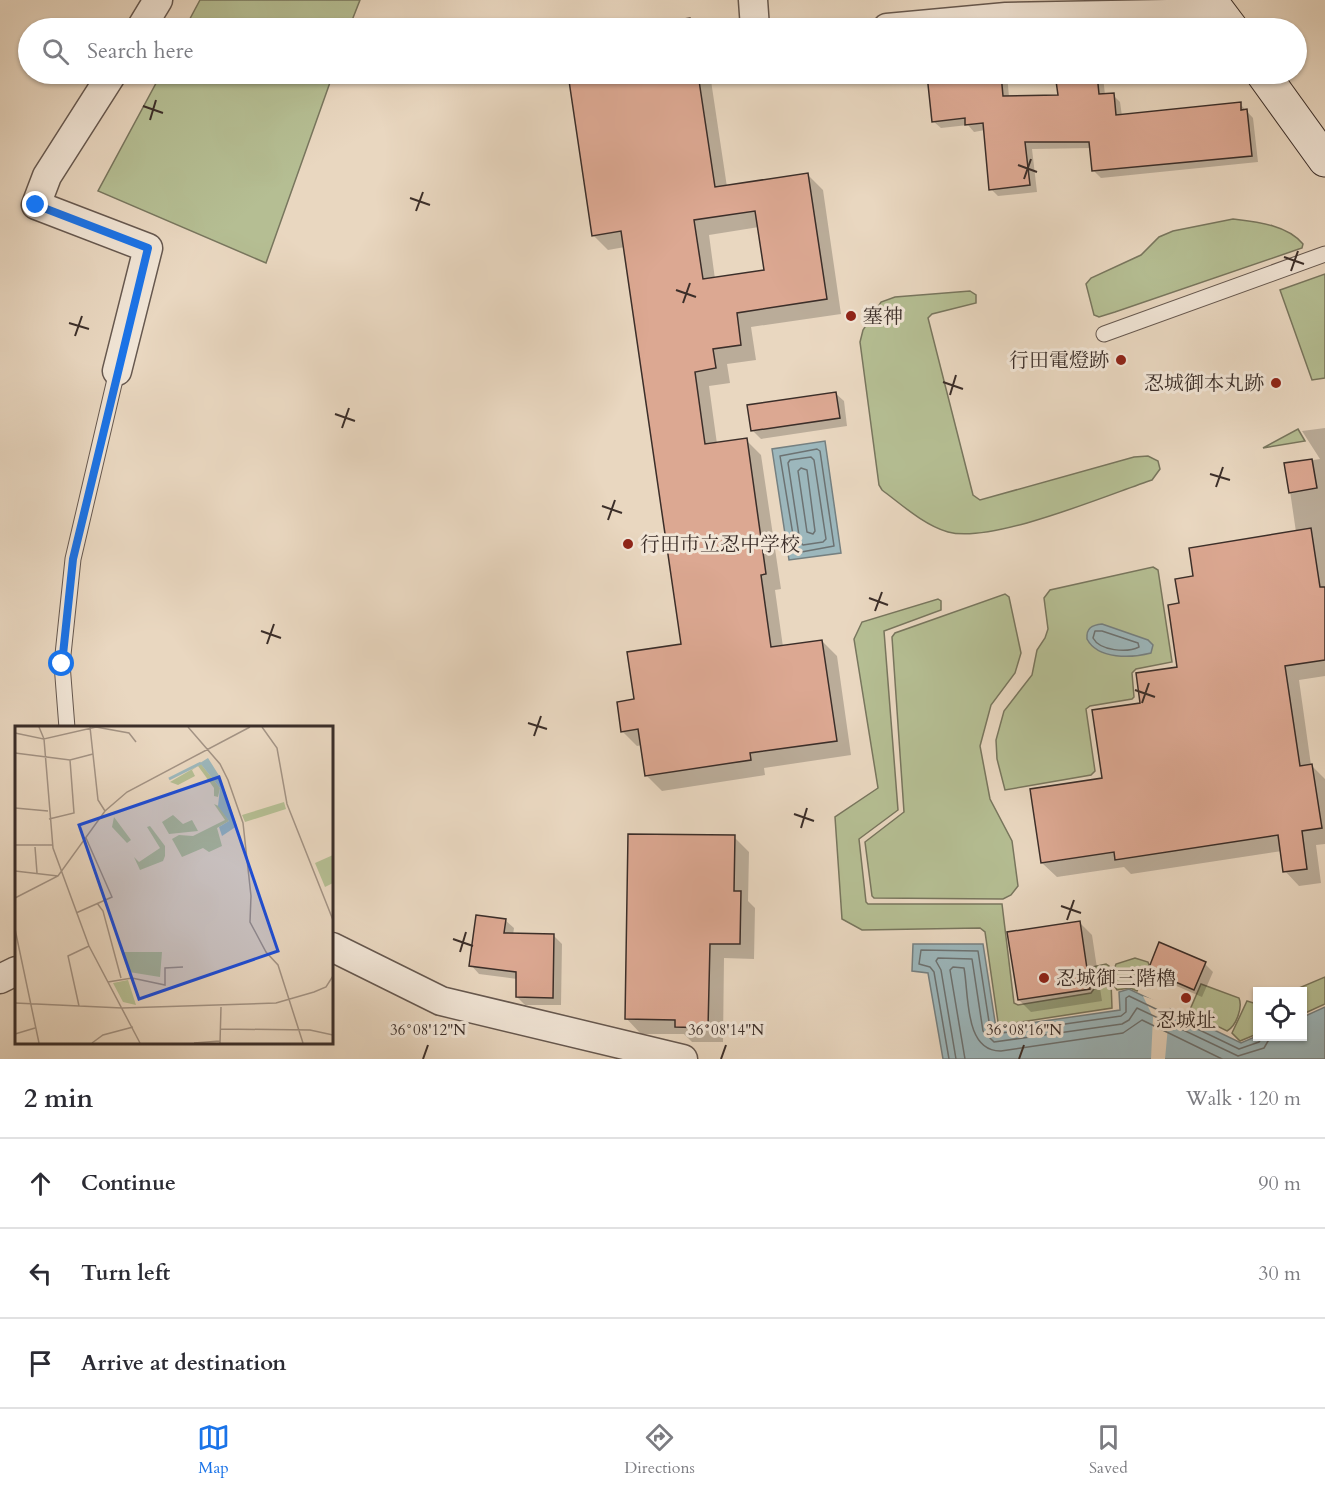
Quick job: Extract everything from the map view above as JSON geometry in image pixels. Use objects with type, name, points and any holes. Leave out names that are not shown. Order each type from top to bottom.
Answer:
[{"type":"main road","points":[[1270,84],[1325,160]]},
{"type":"street","points":[[147,18],[158,0]]},
{"type":"street","points":[[753,0],[754,18]]},
{"type":"street","points":[[995,18],[1220,14]]},
{"type":"street","points":[[106,84],[47,176],[36,205],[148,248],[117,371]]},
{"type":"street","points":[[333,947],[441,1001],[683,1059]]},
{"type":"street","points":[[0,979],[15,971]]},
{"type":"lane","points":[[1104,334],[1325,254]]},
{"type":"lane","points":[[67,726],[62,664],[73,559],[117,371]]},
{"type":"green space","points":[[200,0],[360,0],[353,18],[190,18]]},
{"type":"green space","points":[[156,84],[329,84],[266,263],[98,191]]},
{"type":"green space","points":[[1233,219],[1262,223],[1289,232],[1303,244],[1302,248],[1115,312],[1099,317],[1094,315],[1086,284],[1091,278],[1141,255],[1159,237],[1173,231]]},
{"type":"green space","points":[[1325,274],[1325,378],[1312,380],[1280,290]]},
{"type":"green space","points":[[970,291],[976,295],[976,303],[932,314],[928,318],[973,495],[980,500],[1134,457],[1148,456],[1158,461],[1160,469],[1152,480],[1020,525],[968,534],[948,532],[930,525],[882,490],[879,485],[860,342],[863,330],[881,302],[895,297]]},
{"type":"green space","points":[[1298,429],[1305,441],[1263,448]]},
{"type":"green space","points":[[1153,567],[1158,570],[1172,662],[1136,669],[1132,673],[1134,697],[1132,699],[1090,706],[1086,709],[1095,771],[1091,775],[1005,790],[997,759],[996,740],[1004,711],[1032,675],[1037,650],[1045,638],[1048,629],[1044,598],[1050,590]]},
{"type":"green space","points":[[1005,594],[1009,597],[1021,653],[1015,673],[991,705],[980,746],[990,799],[1012,841],[1018,886],[1011,895],[1003,899],[874,898],[865,842],[904,812],[892,637],[895,633]]},
{"type":"green space","points":[[938,599],[941,601],[941,610],[884,631],[898,810],[859,839],[866,902],[868,904],[1002,904],[1014,1003],[1018,1005],[1091,993],[1094,989],[1092,967],[1106,964],[1109,966],[1111,978],[1116,964],[1135,958],[1148,962],[1149,965],[1137,991],[1130,988],[1117,990],[1111,981],[1112,1008],[1001,1025],[998,1022],[985,932],[980,928],[862,930],[842,919],[835,817],[878,788],[854,639],[862,622]]},
{"type":"green space","points":[[1325,977],[1325,1004],[1307,1012],[1307,987],[1301,987]]},
{"type":"green space","points":[[1201,984],[1239,998],[1238,1016],[1227,1031],[1189,1012]]},
{"type":"green space","points":[[1247,1001],[1253,1003],[1253,1036],[1240,1041],[1232,1033]]},
{"type":"water","points":[[825,441],[841,553],[789,560],[772,449]]},
{"type":"water","points":[[1102,624],[1148,640],[1153,645],[1151,653],[1116,656],[1099,651],[1092,646],[1087,635],[1090,628]]},
{"type":"water","points":[[913,944],[983,944],[996,1028],[1120,1010],[1119,992],[1129,989],[1241,1043],[1253,1038],[1253,1041],[1307,1041],[1307,1015],[1325,1007],[1325,1059],[943,1059],[928,973],[912,971]]},
{"type":"pier","points":[[1143,996],[1170,1005],[1165,1059],[1151,1059],[1153,1017]]},
{"type":"building","points":[[569,84],[700,84],[715,187],[808,173],[827,299],[737,313],[741,345],[713,349],[716,368],[695,372],[705,444],[747,438],[766,574],[761,575],[771,647],[822,640],[837,741],[750,753],[751,760],[645,776],[638,729],[621,732],[617,702],[634,699],[627,652],[681,644],[621,231],[592,236]],"holes":[[[755,211],[764,270],[703,279],[694,220]]]},
{"type":"building","points":[[928,84],[1002,84],[1003,96],[1058,95],[1056,84],[1098,84],[1099,94],[1114,93],[1116,115],[1241,102],[1241,110],[1247,109],[1252,156],[1092,171],[1089,142],[1025,142],[1030,185],[989,190],[983,123],[965,125],[965,118],[932,122]]},
{"type":"building","points":[[836,392],[840,418],[751,431],[747,405]]},
{"type":"building","points":[[1312,459],[1317,488],[1289,493],[1284,463]]},
{"type":"building","points":[[1311,528],[1320,587],[1325,587],[1325,660],[1285,666],[1300,766],[1312,764],[1322,828],[1302,831],[1307,869],[1283,872],[1278,835],[1115,860],[1114,852],[1041,863],[1030,789],[1102,778],[1092,710],[1140,703],[1136,673],[1177,667],[1168,605],[1179,603],[1175,579],[1193,576],[1189,548]]},
{"type":"building","points":[[628,834],[735,835],[734,891],[741,891],[740,944],[710,944],[708,1028],[675,1027],[675,1020],[625,1019]]},
{"type":"building","points":[[476,915],[506,919],[504,933],[554,934],[553,998],[516,997],[516,972],[469,966]]},
{"type":"building","points":[[1080,921],[1090,989],[1018,1000],[1007,932]]},
{"type":"building","points":[[1159,942],[1206,962],[1194,990],[1148,970]]},
{"type":"place","name":"塞神","points":[[851,316]]},
{"type":"place","name":"行田電燈跡","points":[[1121,360]]},
{"type":"place","name":"忍城御本丸跡","points":[[1276,383]]},
{"type":"place","name":"行田市立忍中学校","points":[[628,544]]},
{"type":"place","name":"忍城御三階櫓","points":[[1044,978]]},
{"type":"place","name":"忍城址","points":[[1186,998]]},
{"type":"route","points":[[36,205],[148,248],[73,559],[62,664]]}]
